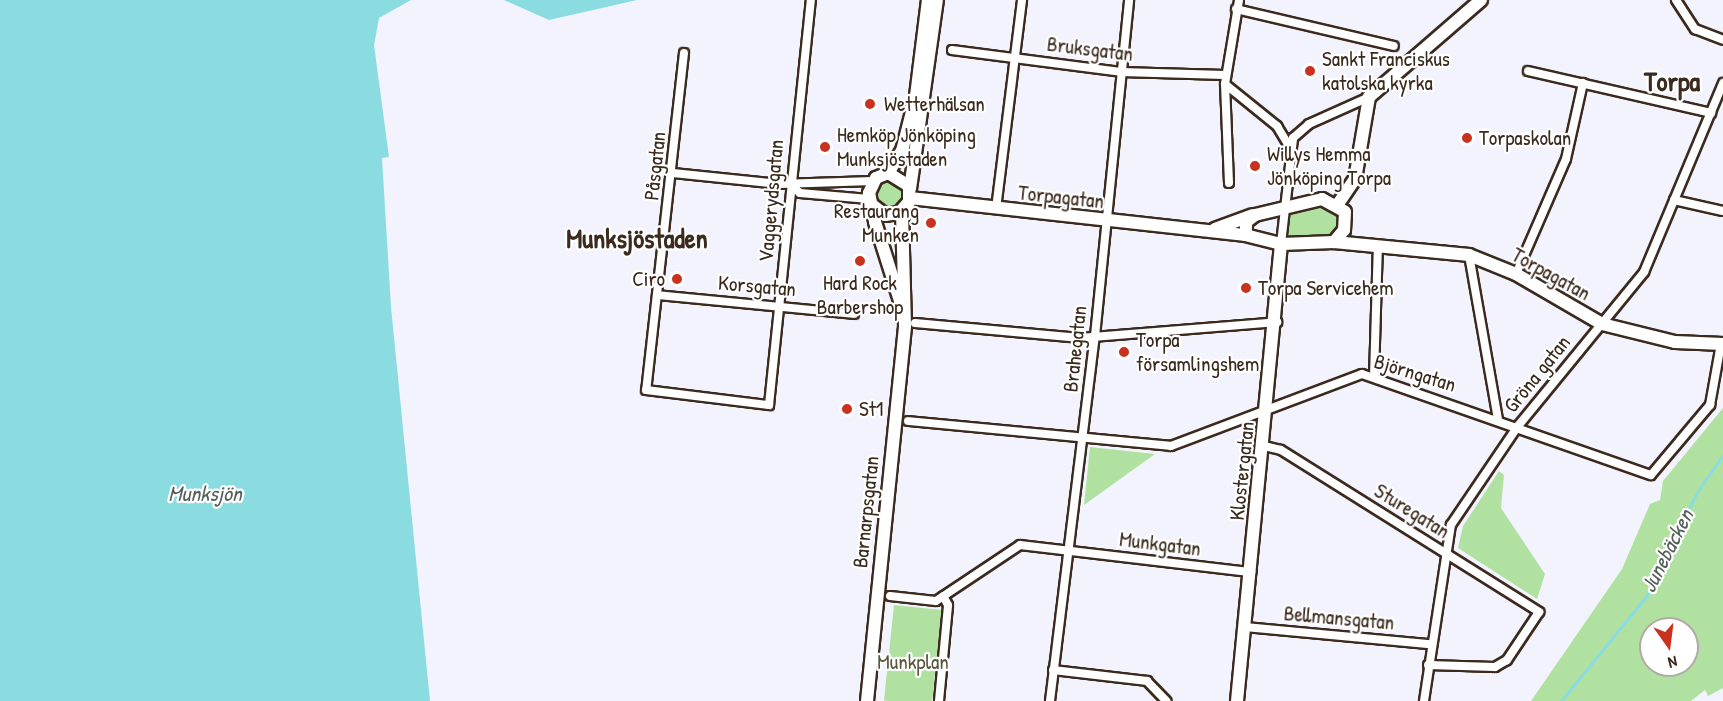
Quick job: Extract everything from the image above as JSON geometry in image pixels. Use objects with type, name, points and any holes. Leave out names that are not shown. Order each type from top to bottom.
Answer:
[{"type":"street","name":"Vaggerydsgatan","points":[[769,405],[810,0]]},
{"type":"street","points":[[673,173],[790,184],[873,181],[888,173],[902,151],[916,96],[928,0]]},
{"type":"street","points":[[790,184],[800,193],[870,202],[885,215],[902,211],[910,193],[937,0]]},
{"type":"street","points":[[996,209],[1022,0]]},
{"type":"street","name":"Brahegatan","points":[[1050,701],[1065,550],[1083,437],[1095,336],[1129,0]]},
{"type":"street","points":[[1281,244],[1290,148],[1309,124],[1369,97],[1481,0]]},
{"type":"street","points":[[1676,0],[1695,28],[1723,40]]},
{"type":"street","points":[[1229,183],[1225,79],[1237,4],[1394,46]]},
{"type":"street","name":"Bruksgatan","points":[[952,50],[1121,72],[1225,79]]},
{"type":"street","name":"Påsgatan","points":[[684,53],[673,173],[646,390],[769,405]]},
{"type":"street","points":[[1528,71],[1711,113]]},
{"type":"street","points":[[1225,79],[1277,126],[1290,148]]},
{"type":"street","points":[[1516,274],[1566,159],[1583,83]]},
{"type":"street","name":"Gröna gatan","points":[[1425,701],[1430,644],[1443,553],[1451,525],[1474,485],[1518,426],[1602,324],[1652,257],[1723,83]]},
{"type":"street","points":[[1334,242],[1344,230],[1345,212],[1338,204],[1355,178],[1369,97]]},
{"type":"street","points":[[888,173],[902,177],[910,193]]},
{"type":"street","points":[[870,202],[873,181]]},
{"type":"street","name":"Torpagatan","points":[[910,193],[996,209],[1246,235],[1281,244],[1334,242],[1469,255],[1516,274],[1602,324],[1675,342],[1722,344]]},
{"type":"street","name":"Torpagatan","points":[[1209,231],[1255,214],[1323,199],[1338,204]]},
{"type":"street","points":[[1674,200],[1723,211]]},
{"type":"street","name":"Barnarpsgatan","points":[[870,202],[910,325]]},
{"type":"street","name":"Barnarpsgatan","points":[[867,701],[910,325],[899,237],[902,211]]},
{"type":"street","points":[[1246,235],[1246,222],[1255,214]]},
{"type":"street","points":[[1344,230],[1359,245]]},
{"type":"street","name":"Klostergatan","points":[[1237,701],[1277,322],[1281,244]]},
{"type":"street","points":[[1374,377],[1378,246]]},
{"type":"street","points":[[1469,255],[1498,419]]},
{"type":"street","name":"Korsgatan","points":[[657,295],[780,305],[854,314]]},
{"type":"street","points":[[910,325],[1095,336],[1277,322]]},
{"type":"street","name":"Björngatan","points":[[908,421],[1171,446],[1362,374],[1498,419],[1651,475],[1710,405],[1722,344]]},
{"type":"street","name":"Sturegatan","points":[[1264,446],[1281,450],[1538,615],[1507,660],[1492,668],[1428,665]]},
{"type":"street","name":"Munkgatan","points":[[943,596],[1020,545],[1251,572]]},
{"type":"street","points":[[890,596],[936,601],[943,596],[948,604],[939,701]]},
{"type":"street","name":"Bellmansgatan","points":[[1245,627],[1430,644]]},
{"type":"street","points":[[1053,670],[1147,681],[1166,701]]},
{"type":"green space","points":[[888,178],[904,189],[904,200],[888,209],[876,201],[874,191]]},
{"type":"green space","points":[[1322,205],[1337,211],[1337,231],[1322,238],[1288,236],[1290,212]]},
{"type":"green space","points":[[1723,408],[1723,688],[1708,696],[1705,690],[1691,701],[1531,701],[1622,569],[1650,504],[1660,500],[1663,481]]},
{"type":"green space","points":[[1090,447],[1155,454],[1084,505]]},
{"type":"green space","points":[[1499,471],[1504,475],[1501,508],[1545,574],[1537,599],[1458,548],[1463,526]]},
{"type":"green space","name":"Munkplan","points":[[894,605],[942,610],[932,701],[884,700]]},
{"type":"water","name":"Munksjön","points":[[0,0],[411,0],[379,18],[374,45],[389,157],[382,158],[391,307],[430,701],[0,701]]},
{"type":"water","points":[[504,0],[637,0],[549,20]]},
{"type":"waterway","name":"Junebäcken","points":[[1561,701],[1647,595],[1697,492],[1723,455]]},
{"type":"place","name":"Sankt Franciskus katolska kyrka","points":[[1310,71]]},
{"type":"place","name":"Wetterhälsan","points":[[870,104]]},
{"type":"place","name":"Torpaskolan","points":[[1467,138]]},
{"type":"place","name":"Hemköp Jönköping Munksjöstaden","points":[[825,147]]},
{"type":"place","name":"Willys Hemma Jönköping Torpa","points":[[1255,166]]},
{"type":"place","name":"Restaurang Munken","points":[[931,223]]},
{"type":"place","name":"Hard Rock Barbershop","points":[[860,261]]},
{"type":"place","name":"Ciro","points":[[677,279]]},
{"type":"place","name":"Torpa Servicehem","points":[[1246,288]]},
{"type":"place","name":"Torpa församlingshem","points":[[1124,352]]},
{"type":"place","name":"St1","points":[[847,409]]},
{"type":"district","name":"Torpa","points":[[1672,82]]},
{"type":"district","name":"Munksjöstaden","points":[[637,239]]}]
